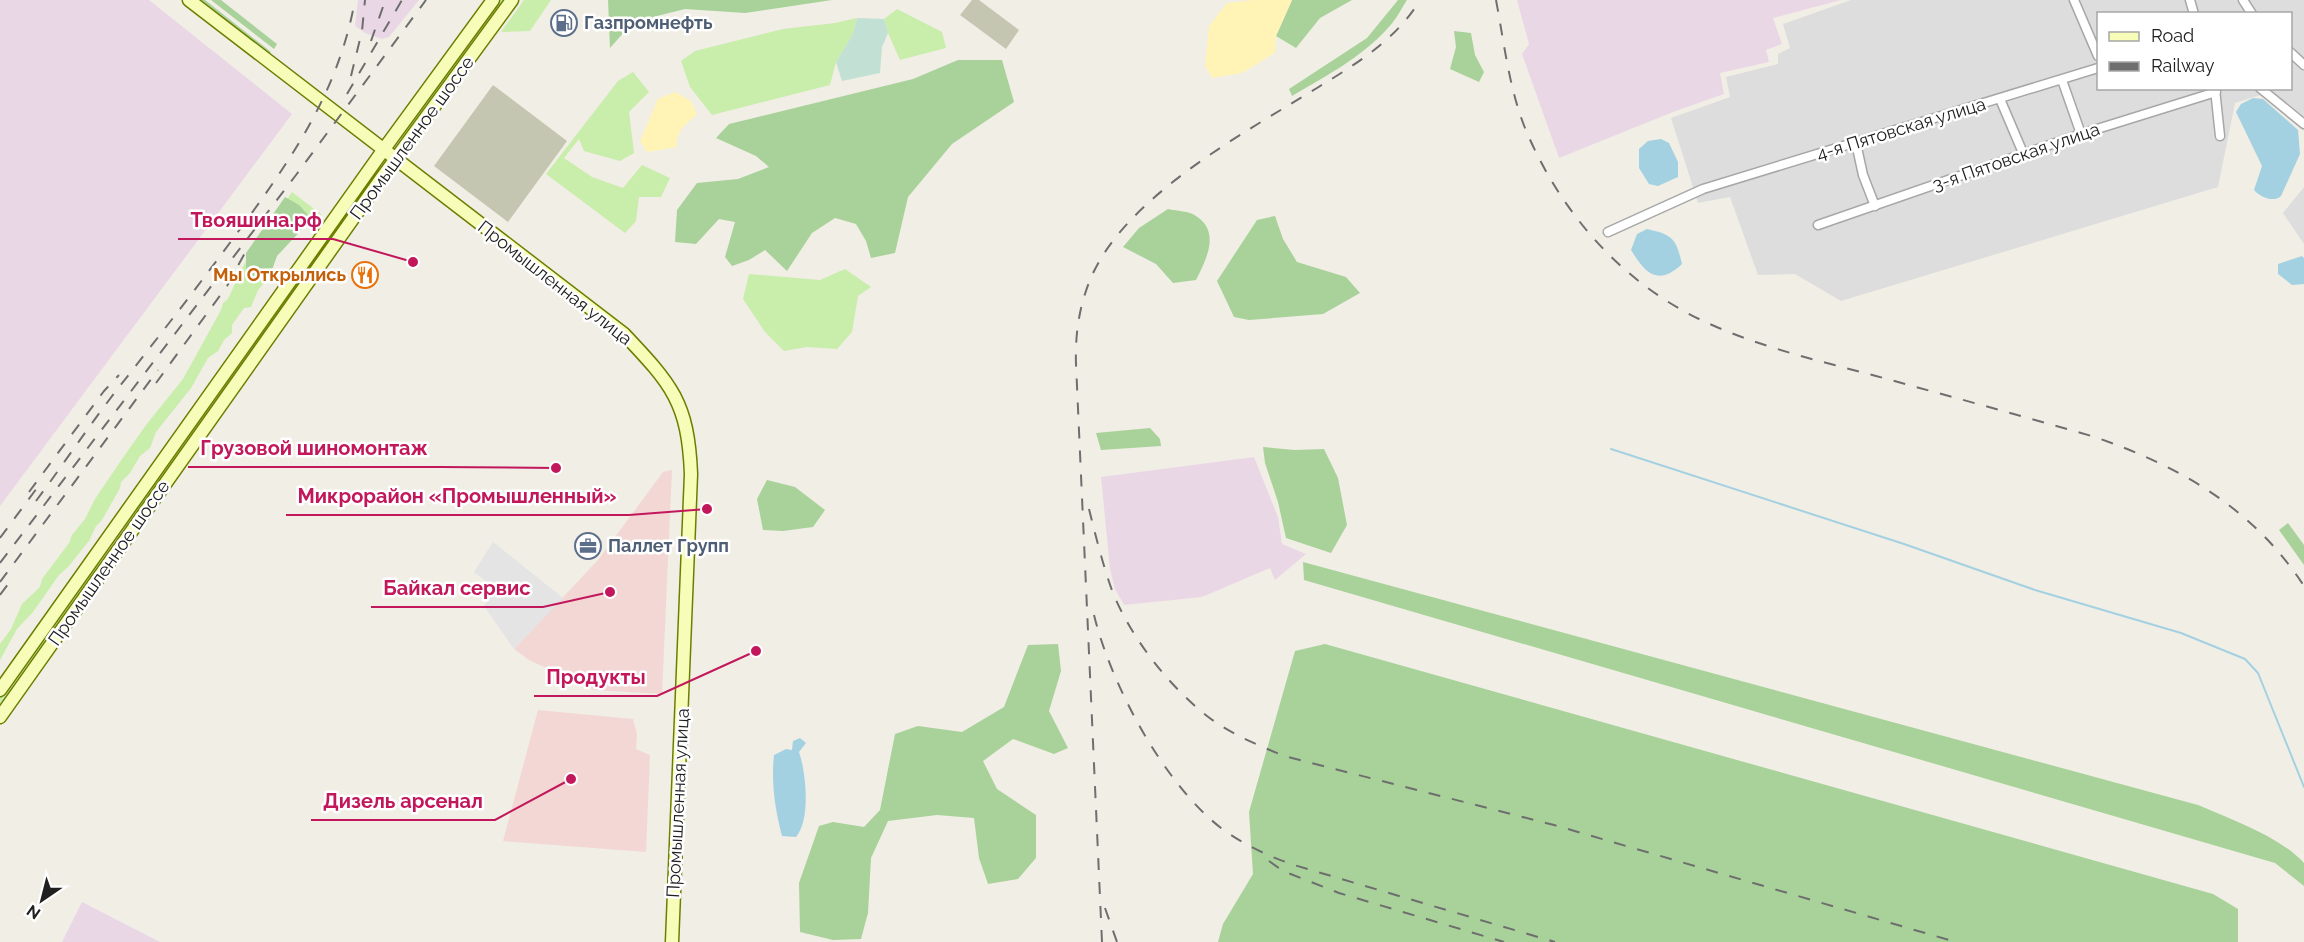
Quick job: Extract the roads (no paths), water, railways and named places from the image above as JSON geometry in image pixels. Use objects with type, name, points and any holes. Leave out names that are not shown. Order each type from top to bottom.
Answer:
[{"type":"main road","name":"Промышленная улица","points":[[189,0],[624,334],[656,368],[671,388],[681,409],[690,439],[691,483],[672,942]]},
{"type":"main road","name":"Промышленное шоссе","points":[[0,690],[384,149],[493,0]]},
{"type":"main road","name":"Промышленное шоссе","points":[[0,717],[396,159],[512,0]]},
{"type":"main road","points":[[110,534],[123,543]]},
{"type":"street","points":[[2074,0],[2097,54]]},
{"type":"street","points":[[2292,54],[2304,65]]},
{"type":"street","name":"4-я Пятовская улица","points":[[1608,232],[1703,189],[2097,68]]},
{"type":"street","points":[[2062,80],[2081,134]]},
{"type":"street","points":[[2215,90],[2220,136]]},
{"type":"street","name":"3-я Пятовская улица","points":[[1818,225],[2023,153],[2215,90]]},
{"type":"street","points":[[2262,90],[2304,124]]},
{"type":"street","points":[[2000,99],[2023,153]]},
{"type":"street","points":[[1856,143],[1863,175],[1875,206]]},
{"type":"water","points":[[2253,98],[2263,99],[2298,130],[2300,154],[2281,196],[2274,199],[2263,197],[2254,190],[2262,166],[2236,112],[2241,104]]},
{"type":"water","points":[[1661,139],[1669,143],[1678,162],[1678,177],[1658,186],[1649,184],[1639,168],[1639,149],[1648,141]]},
{"type":"water","points":[[1647,229],[1668,236],[1678,248],[1682,264],[1666,275],[1659,276],[1647,271],[1631,250],[1637,234]]},
{"type":"water","points":[[2302,256],[2304,258],[2304,284],[2292,285],[2278,274],[2278,264]]},
{"type":"water","points":[[800,738],[806,743],[799,752],[804,771],[806,796],[804,819],[796,837],[782,836],[774,796],[774,755],[786,749],[792,750],[793,741]]},
{"type":"waterway","points":[[1611,449],[1904,544],[2035,590],[2181,633],[2245,659],[2258,673],[2304,787]]},
{"type":"railway","points":[[36,501],[235,236],[293,153],[324,96],[337,66],[355,0]]},
{"type":"railway","points":[[351,76],[362,31],[365,0]]},
{"type":"railway","points":[[347,94],[402,0]]},
{"type":"railway","points":[[0,563],[296,175],[426,0]]},
{"type":"railway","points":[[1102,942],[1076,364],[1076,342],[1086,290],[1107,250],[1130,221],[1158,195],[1222,147],[1374,50],[1399,27],[1420,0]]},
{"type":"railway","points":[[1496,0],[1519,113],[1539,158],[1555,187],[1595,240],[1643,284],[1670,303],[1699,319],[1764,345],[2095,437],[2157,462],[2213,493],[2238,512],[2284,558],[2304,586]]},
{"type":"railway","points":[[371,41],[384,4]]},
{"type":"railway","points":[[156,383],[227,286],[246,251]]},
{"type":"railway","points":[[0,582],[158,370]]},
{"type":"railway","points":[[29,492],[104,391],[119,375]]},
{"type":"railway","points":[[0,538],[37,488]]},
{"type":"railway","points":[[1089,509],[1113,593],[1141,644],[1165,676],[1193,704],[1207,716],[1244,739],[1284,756],[1554,825],[1956,942]]},
{"type":"railway","points":[[0,595],[14,576]]},
{"type":"railway","points":[[1094,615],[1113,672],[1142,731],[1180,786],[1221,828],[1256,850],[1294,865],[1555,942]]},
{"type":"railway","points":[[1269,861],[1283,871],[1339,893],[1504,942]]},
{"type":"railway","points":[[1105,908],[1117,942]]},
{"type":"place","name":"Газпромнефть","points":[[564,23]]},
{"type":"place","name":"Твояшина.рф","points":[[413,262]]},
{"type":"place","name":"Мы Открылись","points":[[365,275]]},
{"type":"place","name":"Грузовой шиномонтаж","points":[[556,468]]},
{"type":"place","name":"Микрорайон «Промышленный»","points":[[707,509]]},
{"type":"place","name":"Паллет Групп","points":[[588,546]]},
{"type":"place","name":"Байкал сервис","points":[[610,592]]},
{"type":"place","name":"Продукты","points":[[756,651]]},
{"type":"place","name":"Дизель арсенал","points":[[571,779]]}]
